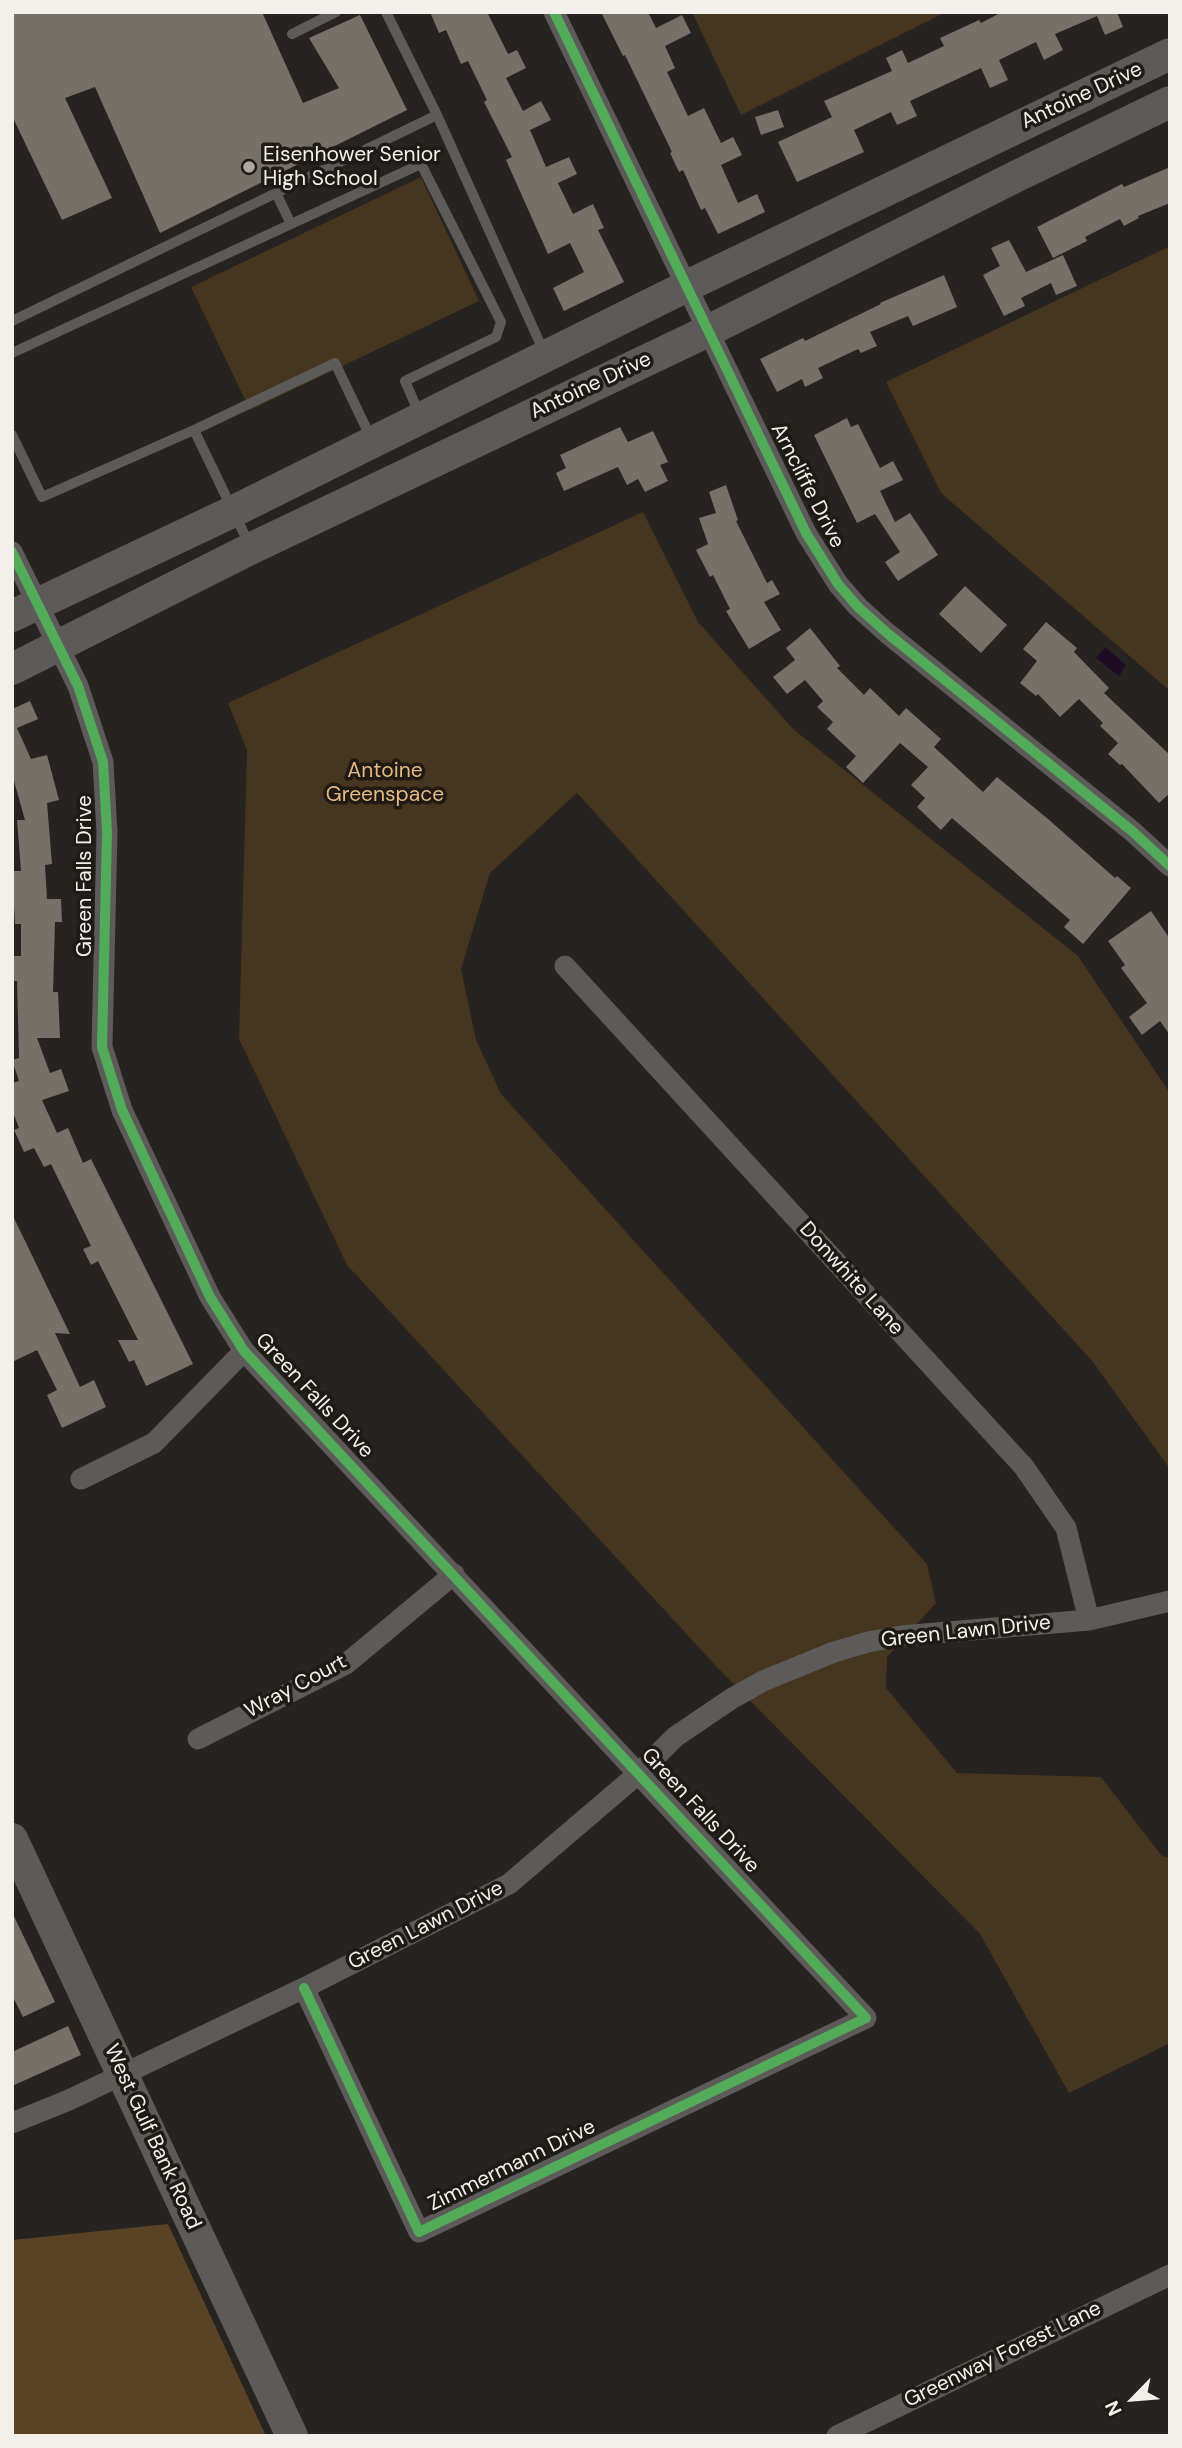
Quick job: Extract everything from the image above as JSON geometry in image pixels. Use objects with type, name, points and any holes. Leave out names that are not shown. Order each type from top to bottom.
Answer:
[{"type":"main road","name":"Antoine Drive","points":[[25,609],[373,442],[415,405],[546,356],[1170,54]]},
{"type":"main road","name":"Antoine Drive","points":[[12,669],[252,548],[708,331],[1019,174],[1170,102]]},
{"type":"main road","points":[[1001,134],[1019,174]]},
{"type":"main road","points":[[546,356],[565,399]]},
{"type":"main road","points":[[415,405],[440,458]]},
{"type":"main road","name":"West Gulf Bank Road","points":[[12,1839],[292,2436]]},
{"type":"street","name":"Arncliffe Drive","points":[[554,12],[806,533],[838,584],[858,607],[887,633],[1132,831],[1170,866]]},
{"type":"street","name":"Green Falls Drive","points":[[12,552],[25,609],[59,647],[78,686],[103,762],[107,832],[102,1048],[128,1122],[210,1297],[244,1351],[866,2018]]},
{"type":"street","name":"Donwhite Lane","points":[[565,966],[1024,1467],[1066,1528],[1088,1620]]},
{"type":"street","points":[[81,1479],[154,1443],[244,1351]]},
{"type":"street","name":"Wray Court","points":[[198,1739],[346,1664],[454,1574]]},
{"type":"street","name":"Green Lawn Drive","points":[[12,2123],[49,2109],[304,1988],[509,1884],[639,1773],[675,1737],[763,1681],[834,1652],[868,1642],[901,1636],[1088,1620],[1170,1601]]},
{"type":"street","name":"Zimmermann Drive","points":[[304,1988],[419,2232],[866,2018]]},
{"type":"street","name":"Greenway Forest Lane","points":[[837,2436],[1170,2275]]},
{"type":"lane","points":[[292,34],[335,12]]},
{"type":"lane","points":[[386,12],[437,115],[546,356]]},
{"type":"lane","points":[[12,321],[437,115]]},
{"type":"lane","points":[[12,353],[421,164],[501,321],[496,337],[405,382],[415,405]]},
{"type":"lane","points":[[276,193],[291,224]]},
{"type":"lane","points":[[12,435],[43,497],[335,363],[373,442]]},
{"type":"lane","points":[[194,430],[252,548]]},
{"type":"green space","points":[[692,12],[946,12],[741,115]]},
{"type":"green space","points":[[421,177],[479,301],[250,410],[191,287]]},
{"type":"green space","points":[[1170,246],[1170,691],[941,493],[886,382]]},
{"type":"green space","name":"Antoine Greenspace","points":[[643,512],[698,622],[793,729],[1078,956],[1170,1093],[1170,1469],[1093,1362],[577,793],[490,873],[461,969],[476,1040],[501,1094],[927,1564],[936,1603],[887,1657],[886,1688],[957,1773],[1101,1777],[1162,1856],[1170,1858],[1170,2043],[1069,2093],[980,1934],[715,1665],[347,1265],[239,1039],[247,750],[228,703]]},
{"type":"shaded area","points":[[1105,647],[1126,665],[1119,676],[1096,658]]},
{"type":"shaded area","points":[[168,2224],[266,2436],[12,2436],[12,2240]]},
{"type":"building","points":[[12,12],[262,12],[303,103],[339,88],[309,38],[360,15],[407,110],[160,233],[95,87],[65,98],[112,198],[62,220],[12,116]]},
{"type":"building","points":[[430,12],[487,12],[508,54],[517,50],[526,68],[506,78],[523,111],[541,101],[551,120],[530,130],[546,167],[569,157],[577,174],[558,183],[573,214],[593,204],[604,228],[598,230],[624,282],[564,311],[553,288],[584,272],[570,243],[548,254],[506,160],[512,157],[484,102],[487,100],[468,61],[461,64],[446,30],[439,33]]},
{"type":"building","points":[[601,12],[648,12],[656,28],[682,15],[691,33],[665,46],[675,68],[667,72],[688,116],[704,108],[721,143],[733,137],[742,155],[721,165],[738,203],[757,194],[765,212],[718,234],[705,208],[701,210],[683,170],[679,172],[625,55],[623,56]]},
{"type":"building","points":[[1002,12],[1117,12],[1123,27],[1105,35],[1097,16],[1055,34],[1063,50],[1044,60],[1036,42],[999,60],[1008,80],[990,88],[981,68],[910,101],[917,116],[897,125],[891,112],[854,130],[864,152],[797,182],[778,142],[832,117],[824,101],[892,71],[886,58],[902,50],[908,63],[944,46],[940,38]]},
{"type":"building","points":[[778,110],[784,127],[761,135],[755,117]]},
{"type":"building","points":[[1170,167],[1170,203],[1138,216],[1139,218],[1124,226],[1120,219],[1085,237],[1087,241],[1053,258],[1037,227],[1122,184],[1124,187]]},
{"type":"building","points":[[1009,240],[1026,272],[1063,255],[1077,286],[1056,295],[1051,283],[1021,298],[1025,306],[1004,316],[983,275],[1000,266],[991,248]]},
{"type":"building","points":[[944,275],[957,307],[913,326],[908,316],[870,332],[877,346],[861,353],[858,349],[818,368],[823,378],[805,387],[802,379],[777,392],[760,359],[803,338],[805,341],[880,303]]},
{"type":"building","points":[[847,418],[851,427],[858,424],[880,468],[893,461],[903,480],[880,491],[895,522],[910,513],[938,555],[898,581],[885,562],[900,552],[875,514],[857,523],[814,435]]},
{"type":"building","points":[[620,427],[628,442],[653,431],[668,462],[660,465],[668,481],[645,492],[638,479],[627,485],[618,467],[564,491],[556,473],[566,468],[560,455]]},
{"type":"building","points":[[726,485],[738,520],[736,521],[767,583],[772,580],[780,594],[764,602],[781,630],[749,649],[726,611],[730,609],[713,575],[710,577],[696,550],[708,544],[699,518],[716,513],[709,492]]},
{"type":"building","points":[[965,586],[1007,625],[981,653],[939,614]]},
{"type":"building","points":[[1046,622],[1077,648],[1074,652],[1109,688],[1104,693],[1170,755],[1170,793],[1159,803],[1122,764],[1108,754],[1118,743],[1100,726],[1103,723],[1079,699],[1060,717],[1038,694],[1036,696],[1020,683],[1037,661],[1023,649]]},
{"type":"building","points":[[810,628],[840,666],[837,668],[864,695],[870,688],[899,716],[906,708],[941,739],[934,747],[983,792],[997,777],[1115,878],[1117,876],[1131,888],[1083,944],[1064,927],[1070,920],[952,818],[941,830],[917,807],[925,798],[911,785],[928,767],[900,743],[863,783],[846,767],[856,756],[827,729],[833,722],[817,707],[823,701],[805,680],[787,694],[773,677],[795,660],[786,648]]},
{"type":"building","points":[[30,701],[38,719],[17,728],[31,759],[47,755],[59,800],[47,803],[52,864],[45,865],[47,899],[61,899],[62,922],[55,922],[53,992],[58,992],[60,1038],[37,1038],[50,1073],[61,1069],[69,1091],[42,1100],[57,1133],[68,1128],[83,1163],[91,1159],[193,1364],[146,1386],[134,1360],[129,1362],[118,1340],[138,1340],[98,1261],[91,1265],[83,1249],[91,1246],[51,1164],[44,1167],[34,1148],[24,1152],[14,1130],[19,1128],[12,1110],[12,1083],[19,1081],[12,1060],[19,1058],[17,981],[12,981],[12,956],[21,956],[21,924],[15,924],[12,871],[21,871],[17,820],[25,820],[12,774],[12,709]]},
{"type":"building","points":[[1151,911],[1170,939],[1170,1035],[1160,1021],[1142,1035],[1129,1017],[1147,1003],[1121,968],[1125,965],[1108,941]]},
{"type":"building","points":[[12,1214],[70,1334],[55,1333],[80,1387],[94,1380],[106,1407],[62,1428],[47,1395],[57,1390],[37,1350],[12,1362]]},
{"type":"building","points":[[12,1912],[55,2002],[23,2017],[12,1995]]},
{"type":"building","points":[[68,2026],[81,2055],[12,2086],[12,2052]]},
{"type":"cycle path","points":[[554,12],[806,533],[838,584],[858,607],[887,633],[1132,831],[1170,866]]},
{"type":"cycle path","points":[[12,552],[78,686],[103,762],[107,832],[102,1047],[122,1110],[210,1297],[244,1351],[866,2018],[419,2232],[304,1988]]},
{"type":"place","name":"Eisenhower Senior High School","points":[[249,167]]}]
